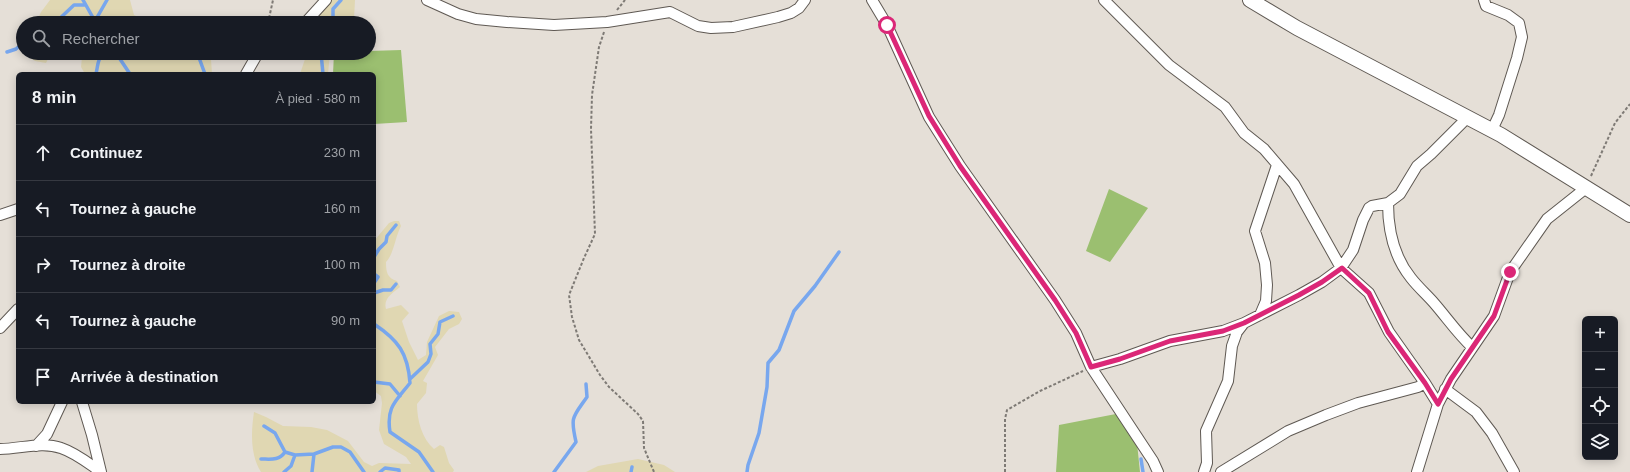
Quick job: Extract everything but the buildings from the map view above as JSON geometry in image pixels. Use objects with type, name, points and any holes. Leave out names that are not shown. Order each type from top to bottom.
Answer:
[{"type":"street","points":[[311,16],[326,0]]},
{"type":"street","points":[[426,0],[458,14],[476,19],[554,25],[607,22],[670,12],[698,26],[711,28],[752,24],[791,13],[800,8],[805,0]]},
{"type":"street","points":[[872,0],[887,25],[929,116],[960,166],[1055,300],[1076,333],[1091,367],[1153,461],[1158,472]]},
{"type":"street","points":[[1104,0],[1169,65],[1226,107],[1244,133],[1264,150],[1294,184],[1342,268],[1369,293],[1388,332],[1425,383],[1438,404]]},
{"type":"street","points":[[1250,0],[1297,28],[1492,130],[1630,215]]},
{"type":"street","points":[[1484,0],[1486,6],[1508,15],[1519,23],[1522,37],[1499,115],[1492,130]]},
{"type":"street","points":[[247,72],[254,60]]},
{"type":"street","points":[[1091,367],[1120,359],[1170,341],[1223,331],[1244,323],[1322,282],[1342,268],[1353,250],[1363,220],[1369,208],[1388,203],[1400,194],[1417,166],[1468,117]]},
{"type":"street","points":[[1260,315],[1266,301],[1268,286],[1265,263],[1255,230],[1277,165]]},
{"type":"street","points":[[1418,472],[1438,404],[1445,389],[1494,316],[1510,272],[1547,219],[1586,188]]},
{"type":"street","points":[[1388,203],[1390,229],[1399,258],[1411,278],[1458,334],[1472,347]]},
{"type":"street","points":[[0,215],[16,210]]},
{"type":"street","points":[[0,328],[16,311]]},
{"type":"street","points":[[1204,472],[1207,463],[1206,431],[1228,382],[1232,346],[1237,332],[1244,323]]},
{"type":"street","points":[[1221,472],[1288,432],[1326,415],[1358,403],[1418,387],[1425,383]]},
{"type":"street","points":[[1445,389],[1476,412],[1492,433],[1514,472]]},
{"type":"street","points":[[36,446],[47,434],[61,404]]},
{"type":"street","points":[[83,404],[101,472]]},
{"type":"street","points":[[0,449],[36,446],[60,447],[79,457],[101,472]]},
{"type":"path","points":[[270,16],[274,0]]},
{"type":"path","points":[[607,22],[599,47],[592,95],[591,129],[595,234],[569,295],[572,316],[579,340],[609,387],[638,414],[643,421],[644,448],[654,472]]},
{"type":"path","points":[[1586,188],[1615,123],[1630,104]]},
{"type":"path","points":[[1005,472],[1005,419],[1007,410],[1040,391],[1091,367]]},
{"type":"green space","points":[[401,50],[407,122],[376,124],[376,72],[333,72],[334,60],[376,60],[376,51]]},
{"type":"green space","points":[[1109,189],[1148,208],[1110,262],[1086,251]]},
{"type":"green space","points":[[1121,413],[1137,443],[1140,472],[1056,472],[1059,425]]},
{"type":"sand","points":[[50,0],[130,0],[134,15],[136,16],[39,16]]},
{"type":"sand","points":[[329,0],[355,0],[354,16],[316,16]]},
{"type":"sand","points":[[34,60],[48,60],[46,63]]},
{"type":"sand","points":[[82,60],[211,60],[212,72],[84,72],[81,67]]},
{"type":"sand","points":[[305,60],[329,60],[328,72],[301,72]]},
{"type":"sand","points":[[399,221],[401,226],[391,255],[386,262],[386,269],[389,276],[397,281],[400,287],[387,299],[385,305],[386,309],[401,305],[409,313],[402,321],[409,342],[418,360],[426,355],[427,342],[439,316],[449,311],[459,312],[462,319],[459,324],[449,329],[435,347],[438,355],[423,381],[427,383],[426,393],[417,404],[419,423],[423,435],[434,449],[440,445],[444,447],[449,463],[454,470],[453,472],[261,472],[257,465],[252,443],[254,412],[283,426],[311,427],[327,430],[348,441],[364,462],[372,466],[379,463],[411,464],[406,457],[384,444],[379,430],[382,403],[381,396],[376,392],[376,239],[389,223]]},
{"type":"sand","points":[[638,459],[664,465],[675,472],[586,472],[598,466]]},
{"type":"waterway","points":[[83,0],[92,16]]},
{"type":"waterway","points":[[98,16],[107,0]]},
{"type":"waterway","points":[[333,16],[333,9],[341,0]]},
{"type":"waterway","points":[[62,16],[74,5],[85,5]]},
{"type":"waterway","points":[[7,52],[16,49]]},
{"type":"waterway","points":[[96,72],[99,60]]},
{"type":"waterway","points":[[121,60],[129,72]]},
{"type":"waterway","points":[[200,60],[204,72]]},
{"type":"waterway","points":[[322,60],[323,72]]},
{"type":"waterway","points":[[376,254],[386,242],[387,236],[396,225]]},
{"type":"waterway","points":[[747,472],[759,433],[767,387],[768,363],[779,350],[794,311],[815,286],[839,252]]},
{"type":"waterway","points":[[376,276],[378,277],[376,280]]},
{"type":"waterway","points":[[376,292],[383,290],[391,290],[396,284]]},
{"type":"waterway","points":[[410,379],[428,362],[431,354],[430,344],[438,334],[440,322],[453,316]]},
{"type":"waterway","points":[[376,326],[389,336],[400,348],[407,363],[409,373],[410,383],[396,400],[389,416],[390,432],[419,452],[433,472]]},
{"type":"waterway","points":[[376,382],[390,384],[400,396]]},
{"type":"waterway","points":[[554,472],[576,442],[573,422],[576,413],[587,397],[586,384]]},
{"type":"waterway","points":[[264,426],[275,433],[285,452],[295,455]]},
{"type":"waterway","points":[[284,472],[291,466],[295,455],[314,454],[333,447],[341,447],[350,452],[364,472]]},
{"type":"waterway","points":[[261,459],[277,458],[285,452]]},
{"type":"waterway","points":[[312,472],[314,454]]},
{"type":"waterway","points":[[1141,459],[1143,472]]},
{"type":"waterway","points":[[631,472],[632,467]]},
{"type":"waterway","points":[[380,472],[385,468],[399,470],[399,472]]},
{"type":"route","points":[[887,25],[929,116],[960,166],[1055,300],[1076,333],[1091,367],[1120,359],[1170,341],[1223,331],[1244,323],[1299,295],[1322,282],[1342,268],[1369,293],[1388,332],[1425,383],[1438,404],[1451,379],[1494,316],[1510,272]]}]
